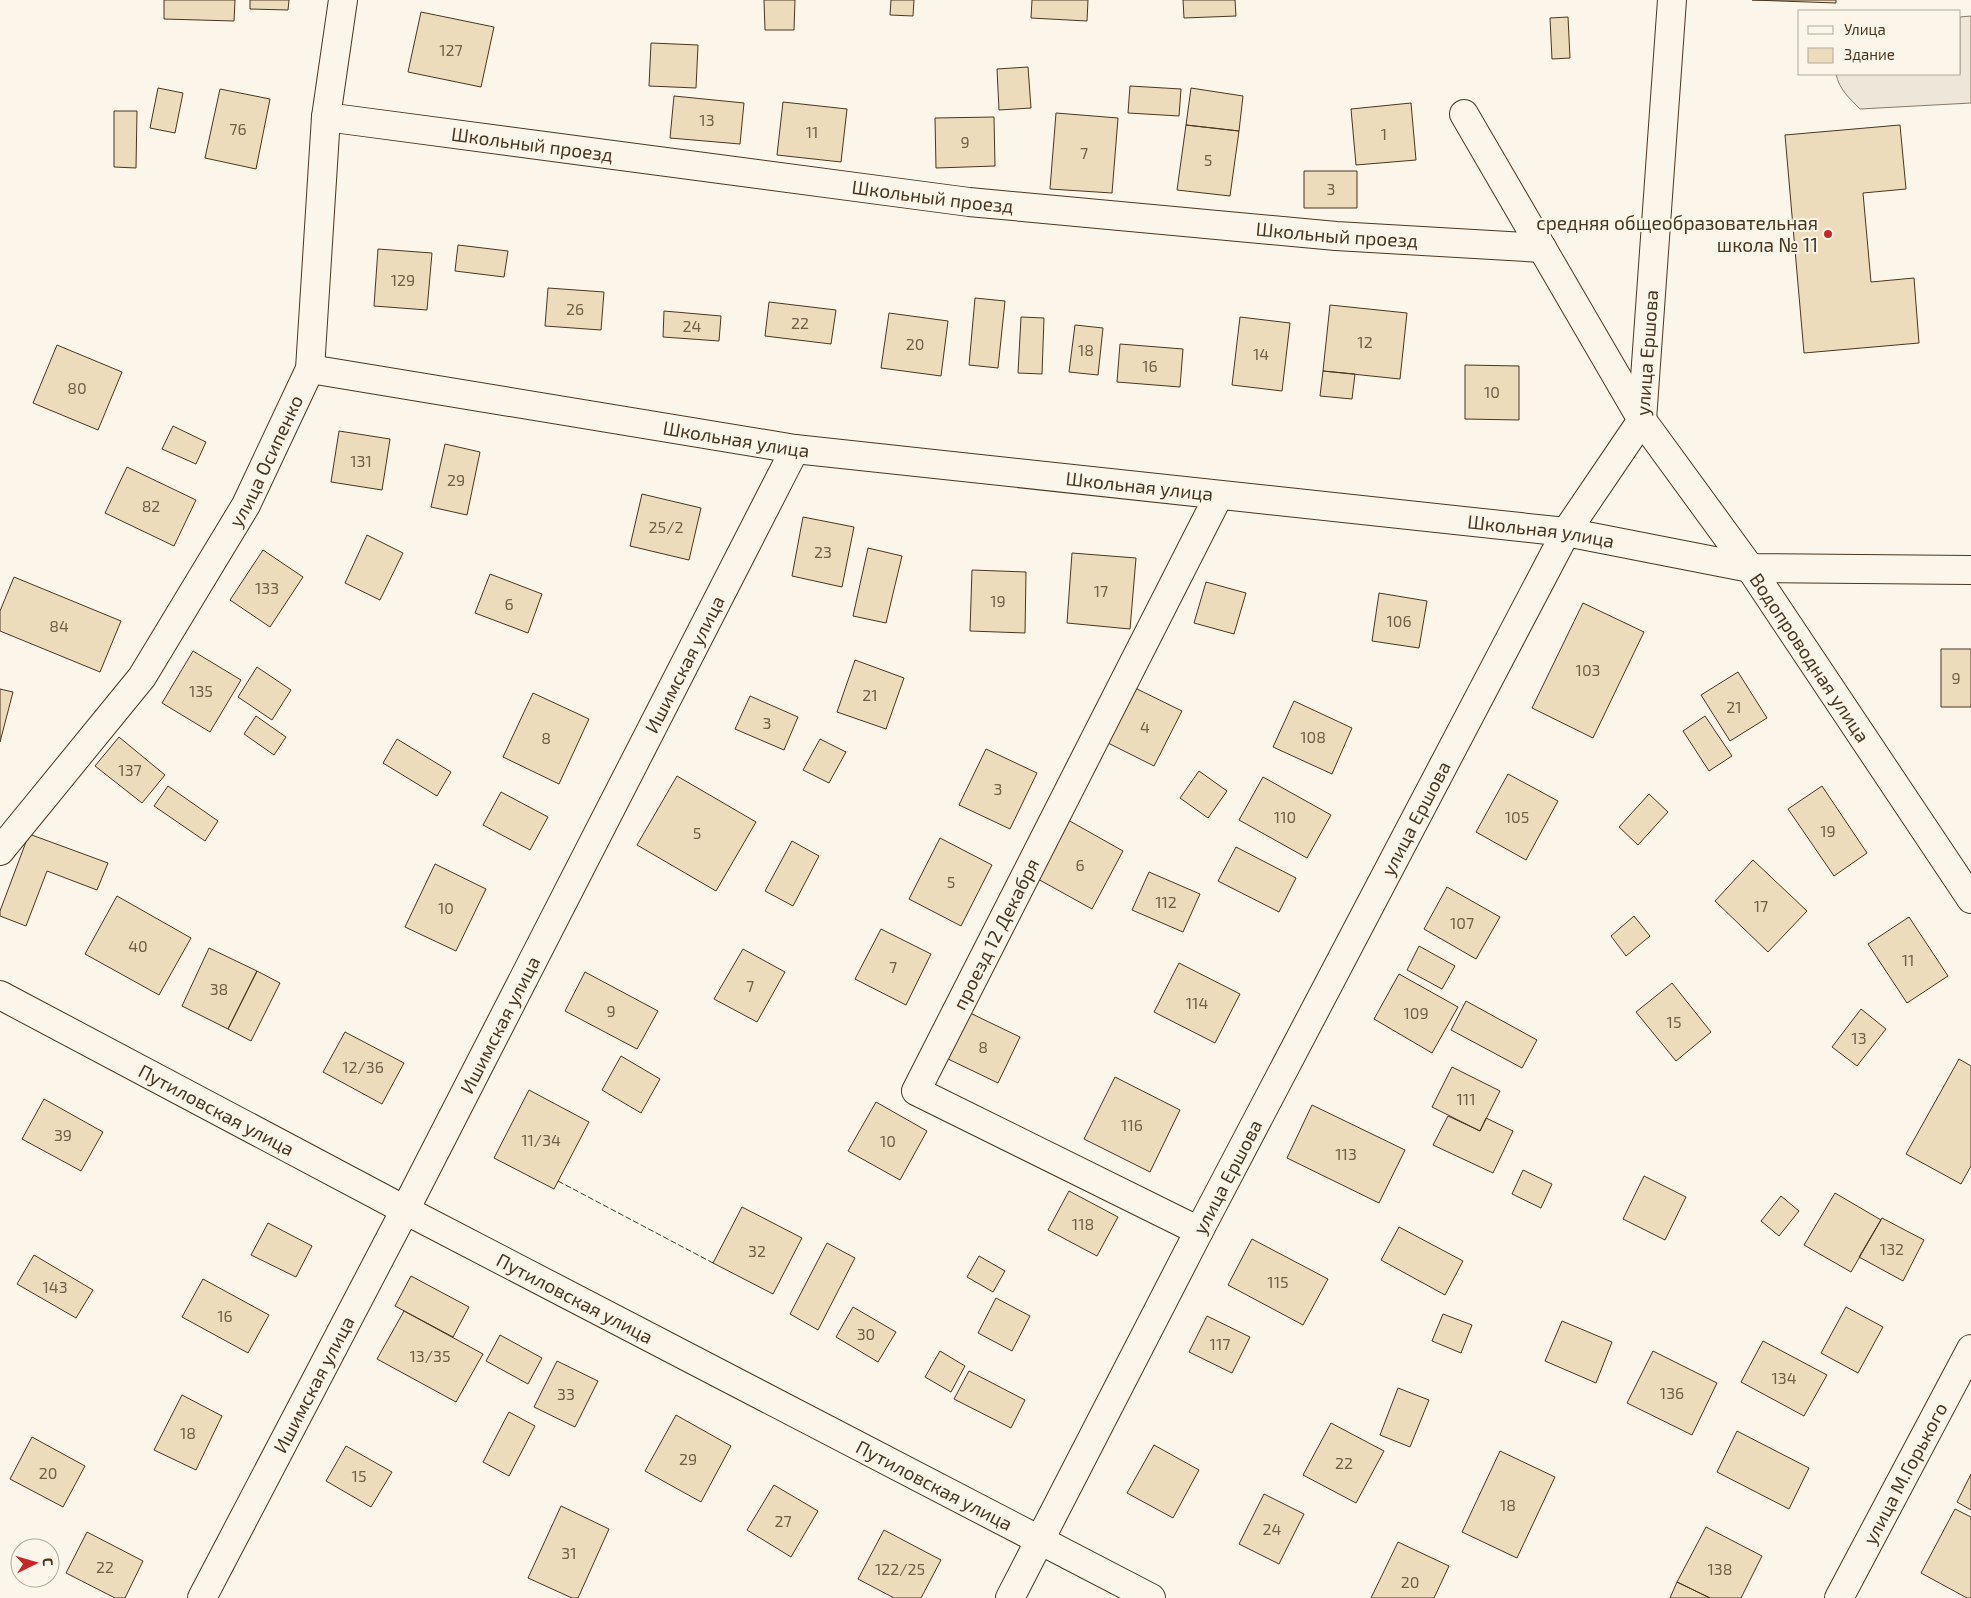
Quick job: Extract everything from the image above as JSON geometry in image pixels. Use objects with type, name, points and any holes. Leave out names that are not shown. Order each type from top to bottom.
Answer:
[{"type":"street","name":"улица Осипенко","points":[[0,851],[142,677],[246,505],[310,369],[326,117],[343,0]]},
{"type":"street","name":"улица Ершова","points":[[1010,1598],[1199,1231],[1566,532],[1642,420],[1672,0]]},
{"type":"street","name":"Водопроводная улица","points":[[1464,114],[1642,420],[1750,568],[1971,899]]},
{"type":"street","name":"Школьный проезд","points":[[326,117],[969,202],[1336,236],[1542,248]]},
{"type":"street","name":"Школьная улица","points":[[310,369],[795,449],[1566,532],[1750,568],[1971,570]]},
{"type":"street","name":"Ишимская улица","points":[[202,1598],[405,1210],[795,449]]},
{"type":"street","name":"проезд 12 Декабря","points":[[1199,1231],[916,1091],[1220,495]]},
{"type":"street","name":"Путиловская улица","points":[[0,995],[405,1210],[1150,1598]]},
{"type":"street","name":"улица М.Горького","points":[[1839,1598],[1971,1349]]},
{"type":"shaded area","points":[[1971,16],[1971,103],[1860,109],[1839,84],[1836,75],[1961,75],[1961,17]]},
{"type":"building","points":[[164,0],[235,0],[234,21],[164,19]]},
{"type":"building","points":[[250,0],[289,0],[288,10],[250,9]]},
{"type":"building","points":[[764,0],[795,0],[794,30],[765,30]]},
{"type":"building","points":[[891,0],[914,0],[913,16],[890,15]]},
{"type":"building","points":[[1032,0],[1088,0],[1087,21],[1031,18]]},
{"type":"building","points":[[1183,0],[1235,0],[1236,16],[1184,18]]},
{"type":"building","points":[[1752,0],[1836,0],[1836,3]]},
{"type":"building","points":[[421,12],[494,27],[481,87],[408,72]]},
{"type":"building","points":[[1568,17],[1570,58],[1552,59],[1550,18]]},
{"type":"building","points":[[651,43],[698,45],[696,88],[649,86]]},
{"type":"building","points":[[1028,67],[1031,108],[999,110],[997,69]]},
{"type":"building","points":[[1130,86],[1181,89],[1179,116],[1128,113]]},
{"type":"building","points":[[158,88],[183,93],[175,133],[150,128]]},
{"type":"building","points":[[1191,88],[1243,96],[1239,131],[1186,125]]},
{"type":"building","points":[[220,89],[270,99],[256,169],[205,158]]},
{"type":"building","points":[[674,96],[744,103],[740,144],[670,138]]},
{"type":"building","points":[[783,102],[847,109],[841,162],[777,155]]},
{"type":"building","points":[[1411,103],[1416,160],[1356,165],[1351,109]]},
{"type":"building","points":[[114,111],[137,111],[136,168],[114,167]]},
{"type":"building","points":[[1056,113],[1118,118],[1112,193],[1050,189]]},
{"type":"building","points":[[994,117],[995,166],[936,168],[935,118]]},
{"type":"building","points":[[1186,125],[1239,131],[1230,196],[1177,190]]},
{"type":"building","points":[[1900,125],[1906,189],[1863,193],[1871,282],[1914,278],[1919,343],[1804,353],[1785,135]]},
{"type":"building","points":[[1304,171],[1357,171],[1357,208],[1304,208]]},
{"type":"building","points":[[458,245],[508,251],[504,277],[455,271]]},
{"type":"building","points":[[378,249],[432,253],[427,310],[374,306]]},
{"type":"building","points":[[548,288],[604,292],[601,330],[545,326]]},
{"type":"building","points":[[975,298],[1005,301],[998,368],[969,365]]},
{"type":"building","points":[[769,302],[836,310],[831,344],[765,336]]},
{"type":"building","points":[[1330,305],[1407,313],[1400,379],[1323,371]]},
{"type":"building","points":[[664,311],[721,316],[719,341],[663,337]]},
{"type":"building","points":[[889,313],[948,321],[941,376],[881,368]]},
{"type":"building","points":[[1021,317],[1044,318],[1042,374],[1018,373]]},
{"type":"building","points":[[1240,317],[1290,323],[1282,391],[1232,385]]},
{"type":"building","points":[[1075,325],[1103,328],[1098,375],[1069,372]]},
{"type":"building","points":[[1120,344],[1183,349],[1180,387],[1117,382]]},
{"type":"building","points":[[57,345],[122,372],[98,430],[33,403]]},
{"type":"building","points":[[1465,365],[1519,366],[1519,420],[1465,419]]},
{"type":"building","points":[[1323,371],[1355,374],[1352,399],[1320,396]]},
{"type":"building","points":[[173,426],[206,442],[196,464],[162,449]]},
{"type":"building","points":[[339,431],[390,439],[382,490],[331,482]]},
{"type":"building","points":[[445,444],[480,452],[467,515],[431,507]]},
{"type":"building","points":[[127,467],[196,500],[174,546],[105,513]]},
{"type":"building","points":[[642,494],[701,508],[689,560],[630,546]]},
{"type":"building","points":[[803,517],[854,527],[842,587],[792,576]]},
{"type":"building","points":[[367,535],[403,553],[380,600],[345,583]]},
{"type":"building","points":[[868,548],[902,556],[886,623],[853,616]]},
{"type":"building","points":[[263,550],[303,577],[270,627],[230,600]]},
{"type":"building","points":[[1072,553],[1136,558],[1130,629],[1067,623]]},
{"type":"building","points":[[972,570],[1026,572],[1025,633],[970,631]]},
{"type":"building","points":[[490,574],[542,594],[528,633],[475,613]]},
{"type":"building","points":[[14,577],[121,621],[100,672],[0,631],[0,611]]},
{"type":"building","points":[[1206,582],[1246,593],[1234,634],[1194,623]]},
{"type":"building","points":[[1379,593],[1427,601],[1419,648],[1372,641]]},
{"type":"building","points":[[1583,603],[1644,632],[1593,738],[1532,708]]},
{"type":"building","points":[[1941,649],[1971,649],[1971,707],[1941,707]]},
{"type":"building","points":[[193,651],[241,680],[210,732],[162,703]]},
{"type":"building","points":[[855,660],[904,678],[886,729],[837,712]]},
{"type":"building","points":[[257,667],[291,690],[272,720],[238,697]]},
{"type":"building","points":[[1738,672],[1767,718],[1730,741],[1701,695]]},
{"type":"building","points":[[1135,688],[1182,711],[1154,766],[1108,743]]},
{"type":"building","points":[[0,689],[13,692],[0,742]]},
{"type":"building","points":[[533,693],[589,719],[559,784],[503,757]]},
{"type":"building","points":[[750,696],[798,717],[784,750],[735,729]]},
{"type":"building","points":[[1294,701],[1352,728],[1332,774],[1273,747]]},
{"type":"building","points":[[256,716],[286,737],[274,755],[244,734]]},
{"type":"building","points":[[1705,716],[1732,756],[1709,771],[1683,731]]},
{"type":"building","points":[[119,737],[165,775],[142,803],[95,766]]},
{"type":"building","points":[[397,739],[451,772],[437,796],[383,763]]},
{"type":"building","points":[[820,739],[846,752],[829,783],[803,770]]},
{"type":"building","points":[[986,749],[1037,773],[1010,829],[959,805]]},
{"type":"building","points":[[1199,771],[1227,791],[1208,818],[1180,798]]},
{"type":"building","points":[[1508,774],[1558,801],[1526,860],[1476,832]]},
{"type":"building","points":[[677,776],[756,822],[716,891],[637,845]]},
{"type":"building","points":[[1263,777],[1331,815],[1307,858],[1239,820]]},
{"type":"building","points":[[168,786],[218,821],[205,841],[154,806]]},
{"type":"building","points":[[1822,786],[1867,853],[1834,876],[1788,809]]},
{"type":"building","points":[[501,792],[548,817],[530,850],[483,825]]},
{"type":"building","points":[[1649,794],[1668,812],[1638,845],[1619,827]]},
{"type":"building","points":[[1068,820],[1123,851],[1092,909],[1036,878]]},
{"type":"building","points":[[29,834],[108,863],[97,890],[47,871],[26,926],[0,916],[0,911]]},
{"type":"building","points":[[940,838],[992,865],[961,926],[909,899]]},
{"type":"building","points":[[792,841],[819,856],[793,906],[765,891]]},
{"type":"building","points":[[1236,847],[1296,878],[1279,912],[1218,881]]},
{"type":"building","points":[[1753,860],[1807,911],[1768,952],[1715,901]]},
{"type":"building","points":[[435,864],[486,889],[456,951],[405,927]]},
{"type":"building","points":[[1149,872],[1200,894],[1183,932],[1132,910]]},
{"type":"building","points":[[1447,887],[1500,917],[1476,959],[1424,929]]},
{"type":"building","points":[[117,896],[191,938],[159,995],[85,954]]},
{"type":"building","points":[[1634,916],[1650,936],[1626,956],[1611,936]]},
{"type":"building","points":[[1909,917],[1948,976],[1907,1003],[1868,944]]},
{"type":"building","points":[[881,929],[931,954],[906,1005],[855,979]]},
{"type":"building","points":[[1419,946],[1455,966],[1442,989],[1407,970]]},
{"type":"building","points":[[209,948],[257,971],[228,1029],[182,1006]]},
{"type":"building","points":[[743,949],[785,972],[757,1022],[714,999]]},
{"type":"building","points":[[1179,963],[1240,994],[1215,1043],[1154,1012]]},
{"type":"building","points":[[257,971],[280,983],[251,1041],[228,1029]]},
{"type":"building","points":[[585,972],[658,1011],[637,1049],[565,1011]]},
{"type":"building","points":[[1399,974],[1458,1007],[1432,1053],[1374,1019]]},
{"type":"building","points":[[1672,983],[1711,1032],[1676,1061],[1636,1012]]},
{"type":"building","points":[[1466,1001],[1537,1040],[1522,1068],[1451,1030]]},
{"type":"building","points":[[1861,1009],[1886,1029],[1857,1066],[1832,1047]]},
{"type":"building","points":[[968,1012],[1020,1037],[998,1083],[946,1058]]},
{"type":"building","points":[[345,1032],[404,1063],[382,1104],[323,1072]]},
{"type":"building","points":[[621,1056],[660,1079],[641,1113],[602,1090]]},
{"type":"building","points":[[1959,1059],[1971,1066],[1971,1166],[1961,1184],[1906,1154]]},
{"type":"building","points":[[1452,1067],[1500,1091],[1480,1131],[1432,1107]]},
{"type":"building","points":[[1115,1077],[1180,1110],[1150,1172],[1084,1139]]},
{"type":"building","points":[[529,1090],[589,1122],[554,1189],[494,1158]]},
{"type":"building","points":[[44,1099],[103,1132],[81,1171],[22,1139]]},
{"type":"building","points":[[876,1102],[927,1131],[900,1180],[848,1151]]},
{"type":"building","points":[[1312,1105],[1405,1150],[1379,1203],[1287,1158]]},
{"type":"building","points":[[1448,1116],[1480,1131],[1486,1118],[1513,1131],[1493,1173],[1433,1145]]},
{"type":"building","points":[[1523,1170],[1552,1184],[1541,1208],[1512,1194]]},
{"type":"building","points":[[1644,1176],[1686,1197],[1665,1240],[1623,1219]]},
{"type":"building","points":[[1069,1191],[1118,1217],[1097,1256],[1048,1230]]},
{"type":"building","points":[[1835,1193],[1881,1220],[1851,1272],[1804,1245]]},
{"type":"building","points":[[1781,1196],[1799,1211],[1779,1236],[1761,1221]]},
{"type":"building","points":[[742,1207],[802,1238],[773,1294],[713,1263]]},
{"type":"building","points":[[1882,1218],[1924,1240],[1903,1281],[1859,1257]]},
{"type":"building","points":[[268,1223],[312,1246],[296,1277],[251,1255]]},
{"type":"building","points":[[1399,1227],[1463,1261],[1445,1295],[1381,1260]]},
{"type":"building","points":[[1252,1239],[1328,1279],[1303,1325],[1228,1285]]},
{"type":"building","points":[[827,1243],[855,1258],[818,1330],[790,1314]]},
{"type":"building","points":[[34,1255],[93,1290],[76,1318],[17,1284]]},
{"type":"building","points":[[979,1256],[1005,1271],[993,1292],[967,1277]]},
{"type":"building","points":[[411,1276],[469,1307],[453,1337],[395,1306]]},
{"type":"building","points":[[203,1279],[269,1315],[248,1353],[182,1317]]},
{"type":"building","points":[[996,1298],[1030,1316],[1012,1351],[978,1333]]},
{"type":"building","points":[[853,1307],[896,1332],[878,1362],[836,1337]]},
{"type":"building","points":[[1846,1307],[1883,1327],[1858,1373],[1821,1353]]},
{"type":"building","points":[[404,1311],[483,1354],[456,1402],[377,1359]]},
{"type":"building","points":[[1443,1314],[1472,1325],[1461,1353],[1432,1341]]},
{"type":"building","points":[[1207,1316],[1250,1337],[1232,1373],[1189,1352]]},
{"type":"building","points":[[1562,1321],[1612,1342],[1596,1383],[1545,1361]]},
{"type":"building","points":[[500,1335],[542,1358],[528,1384],[486,1361]]},
{"type":"building","points":[[1763,1341],[1827,1375],[1804,1416],[1741,1382]]},
{"type":"building","points":[[940,1351],[965,1366],[951,1392],[925,1377]]},
{"type":"building","points":[[1653,1351],[1717,1383],[1692,1435],[1627,1403]]},
{"type":"building","points":[[557,1361],[598,1381],[575,1427],[534,1407]]},
{"type":"building","points":[[969,1371],[1025,1400],[1011,1428],[954,1399]]},
{"type":"building","points":[[1398,1388],[1429,1400],[1410,1447],[1380,1435]]},
{"type":"building","points":[[182,1395],[222,1416],[196,1470],[154,1450]]},
{"type":"building","points":[[509,1412],[535,1426],[509,1476],[483,1462]]},
{"type":"building","points":[[676,1415],[731,1446],[701,1502],[645,1471]]},
{"type":"building","points":[[1331,1423],[1384,1451],[1356,1503],[1303,1475]]},
{"type":"building","points":[[1737,1431],[1809,1468],[1789,1509],[1717,1472]]},
{"type":"building","points":[[32,1437],[85,1466],[63,1507],[10,1479]]},
{"type":"building","points":[[1154,1445],[1199,1470],[1173,1518],[1127,1493]]},
{"type":"building","points":[[346,1446],[392,1472],[371,1507],[326,1481]]},
{"type":"building","points":[[1500,1451],[1555,1477],[1517,1558],[1462,1532]]},
{"type":"building","points":[[1971,1474],[1971,1510],[1957,1502]]},
{"type":"building","points":[[774,1485],[818,1511],[791,1557],[747,1530]]},
{"type":"building","points":[[1264,1494],[1304,1514],[1279,1564],[1239,1544]]},
{"type":"building","points":[[561,1506],[609,1529],[578,1598],[572,1598],[528,1578]]},
{"type":"building","points":[[1955,1509],[1971,1517],[1971,1598],[1967,1598],[1921,1573]]},
{"type":"building","points":[[1706,1527],[1762,1556],[1741,1598],[1710,1598],[1677,1582]]},
{"type":"building","points":[[884,1530],[941,1560],[921,1598],[894,1598],[858,1579]]},
{"type":"building","points":[[87,1532],[143,1561],[125,1598],[115,1598],[66,1573]]},
{"type":"building","points":[[1398,1542],[1449,1566],[1434,1598],[1371,1598]]},
{"type":"building","points":[[1677,1582],[1710,1598],[1670,1598]]},
{"type":"fence","points":[[558,1181],[713,1263]]},
{"type":"place","name":"средняя общеобразовательная школа № 11","points":[[1828,234]]}]
